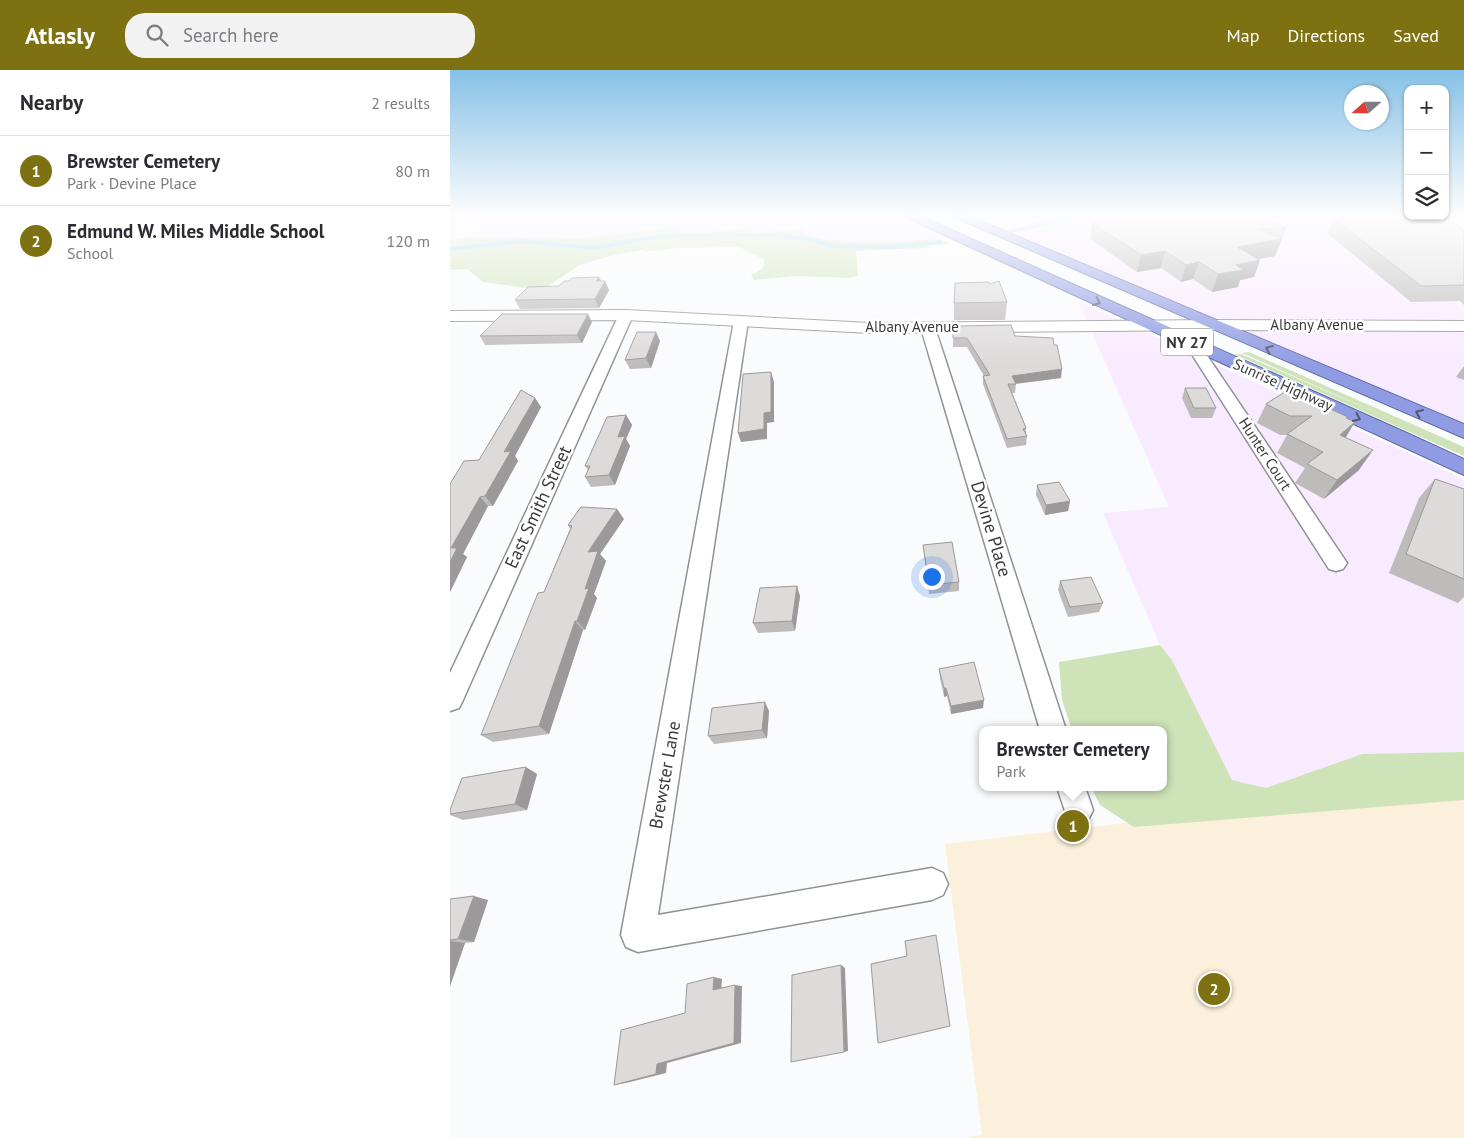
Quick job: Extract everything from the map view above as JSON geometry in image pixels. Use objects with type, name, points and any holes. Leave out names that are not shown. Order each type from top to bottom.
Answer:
[{"type":"highway","name":"Sunrise Highway","points":[[1018,266],[1464,468]]},
{"type":"highway","name":"Sunrise Highway","points":[[1074,266],[1464,432]]},
{"type":"street","name":"Albany Avenue","points":[[450,316],[626,315],[870,328],[1212,325],[1464,326]]},
{"type":"street","name":"East Smith Street","points":[[450,700],[626,315]]},
{"type":"street","name":"Brewster Lane","points":[[741,320],[638,935],[932,884]]},
{"type":"street","name":"Devine Place","points":[[928,328],[1052,726]]},
{"type":"street","name":"Hunter Court","points":[[1193,345],[1336,563]]},
{"type":"shaded area","points":[[1085,266],[1464,266],[1464,426]]},
{"type":"shaded area","points":[[1078,301],[1464,479],[1464,752],[1362,754],[1266,788],[1232,780],[1172,660],[1160,645],[1103,513],[1169,507]]},
{"type":"shaded area","points":[[1464,784],[1464,1138],[965,1138],[982,1135],[945,844]]},
{"type":"green space","points":[[450,266],[579,266],[542,290],[483,282],[467,269],[450,270]]},
{"type":"green space","points":[[763,266],[857,266],[858,276],[849,278],[797,276],[754,280],[751,275],[762,269]]},
{"type":"green space","points":[[1249,352],[1464,447],[1464,456],[1234,354],[1241,354],[1402,424],[1242,353]]},
{"type":"green space","points":[[1160,645],[1172,660],[1232,780],[1266,788],[1362,754],[1464,752],[1464,800],[1134,827],[1100,805],[1093,791],[1167,791],[1167,726],[1071,726],[1062,700],[1059,662]]},
{"type":"building","points":[[1205,266],[1237,266],[1244,270],[1218,274]]},
{"type":"building","points":[[1395,266],[1464,266],[1464,285],[1421,286]]},
{"type":"building","points":[[599,277],[596,281],[605,281],[595,299],[515,300],[528,287],[559,286],[564,281],[569,281],[572,278]]},
{"type":"building","points":[[999,281],[1007,302],[954,303],[955,283],[989,282],[989,284]]},
{"type":"building","points":[[502,314],[588,314],[577,335],[480,336]]},
{"type":"building","points":[[1011,325],[1015,336],[1053,338],[1054,345],[1057,345],[1062,369],[1012,376],[1016,384],[1008,384],[1026,428],[1023,429],[1027,436],[1007,439],[983,376],[990,375],[967,338],[953,338],[953,326]]},
{"type":"building","points":[[637,332],[656,332],[646,358],[625,360]]},
{"type":"building","points":[[771,372],[771,412],[764,413],[764,429],[738,433],[743,374]]},
{"type":"building","points":[[1185,388],[1206,388],[1216,408],[1194,408]]},
{"type":"building","points":[[521,390],[535,398],[504,452],[511,451],[485,496],[480,497],[451,548],[457,548],[450,562],[450,484],[464,461],[479,460]]},
{"type":"building","points":[[1288,390],[1348,417],[1346,418],[1355,422],[1340,435],[1373,450],[1337,480],[1307,464],[1323,452],[1287,434],[1312,416],[1290,416],[1266,404]]},
{"type":"building","points":[[626,415],[618,437],[625,436],[609,475],[585,477],[590,466],[585,466],[607,417]]},
{"type":"building","points":[[1435,479],[1464,489],[1464,579],[1406,554]]},
{"type":"building","points":[[1059,482],[1070,501],[1046,505],[1037,485]]},
{"type":"building","points":[[581,507],[617,509],[588,552],[598,551],[585,589],[589,588],[577,621],[575,621],[539,726],[481,735],[538,593],[544,592],[572,526],[568,525]]},
{"type":"building","points":[[952,542],[959,582],[929,585],[923,545]]},
{"type":"building","points":[[1091,577],[1103,603],[1070,607],[1060,581]]},
{"type":"building","points":[[797,586],[792,621],[753,623],[760,588]]},
{"type":"building","points":[[974,662],[984,700],[951,706],[939,669]]},
{"type":"building","points":[[765,702],[762,730],[708,736],[712,708]]},
{"type":"building","points":[[526,767],[515,804],[450,814],[462,778]]},
{"type":"building","points":[[474,896],[458,939],[450,940],[450,899]]},
{"type":"building","points":[[936,935],[950,1026],[878,1043],[871,964],[907,956],[905,941]]},
{"type":"building","points":[[841,965],[844,1052],[791,1062],[792,975]]},
{"type":"building","points":[[714,977],[713,990],[735,985],[734,1043],[657,1064],[656,1074],[614,1085],[621,1030],[685,1013],[687,984]]},
{"type":"place","name":"Brewster Cemetery","points":[[1073,826]]},
{"type":"place","name":"Edmund W. Miles Middle School","points":[[1214,989]]}]
